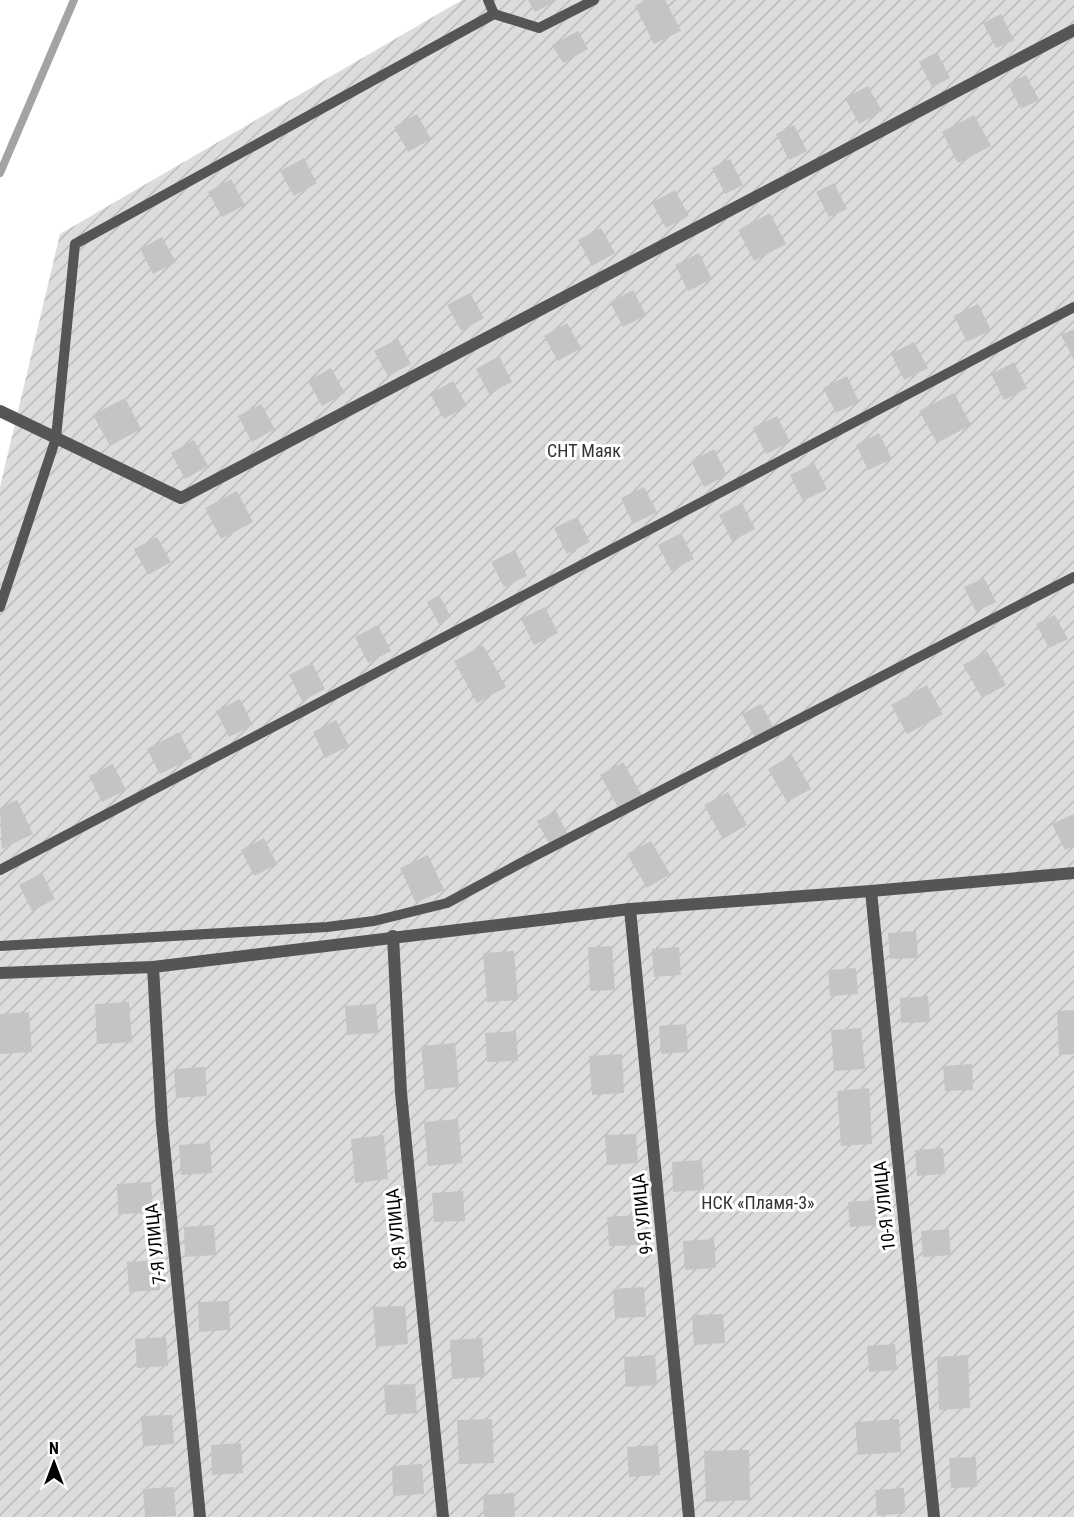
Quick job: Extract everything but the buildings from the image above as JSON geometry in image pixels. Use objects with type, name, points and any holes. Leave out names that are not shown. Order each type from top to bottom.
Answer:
[{"type":"street","points":[[0,411],[181,498],[1074,30]]},
{"type":"street","points":[[0,973],[153,967],[393,936],[630,909],[1074,873]]},
{"type":"street","name":"10-Я УЛИЦА","points":[[871,891],[934,1517]]},
{"type":"street","name":"9-Я УЛИЦА","points":[[630,909],[689,1517]]},
{"type":"street","name":"8-Я УЛИЦА","points":[[393,936],[401,1093],[443,1517]]},
{"type":"street","name":"7-Я УЛИЦА","points":[[153,967],[162,1124],[200,1517]]},
{"type":"lane","points":[[488,0],[494,14]]},
{"type":"lane","points":[[0,607],[56,438],[75,244],[494,14],[538,28],[594,0]]},
{"type":"lane","points":[[0,870],[1074,307]]},
{"type":"lane","points":[[0,946],[327,927],[374,921],[447,903],[1074,576]]},
{"type":"green space","points":[[462,0],[1074,0],[1074,1517],[0,1517],[0,487],[60,234]]},
{"type":"waterway","points":[[0,173],[74,0]]},
{"type":"park label","name":"СНТ Маяк","points":[[584,450]]},
{"type":"park label","name":"НСК «Пламя-3»","points":[[758,1202]]}]
